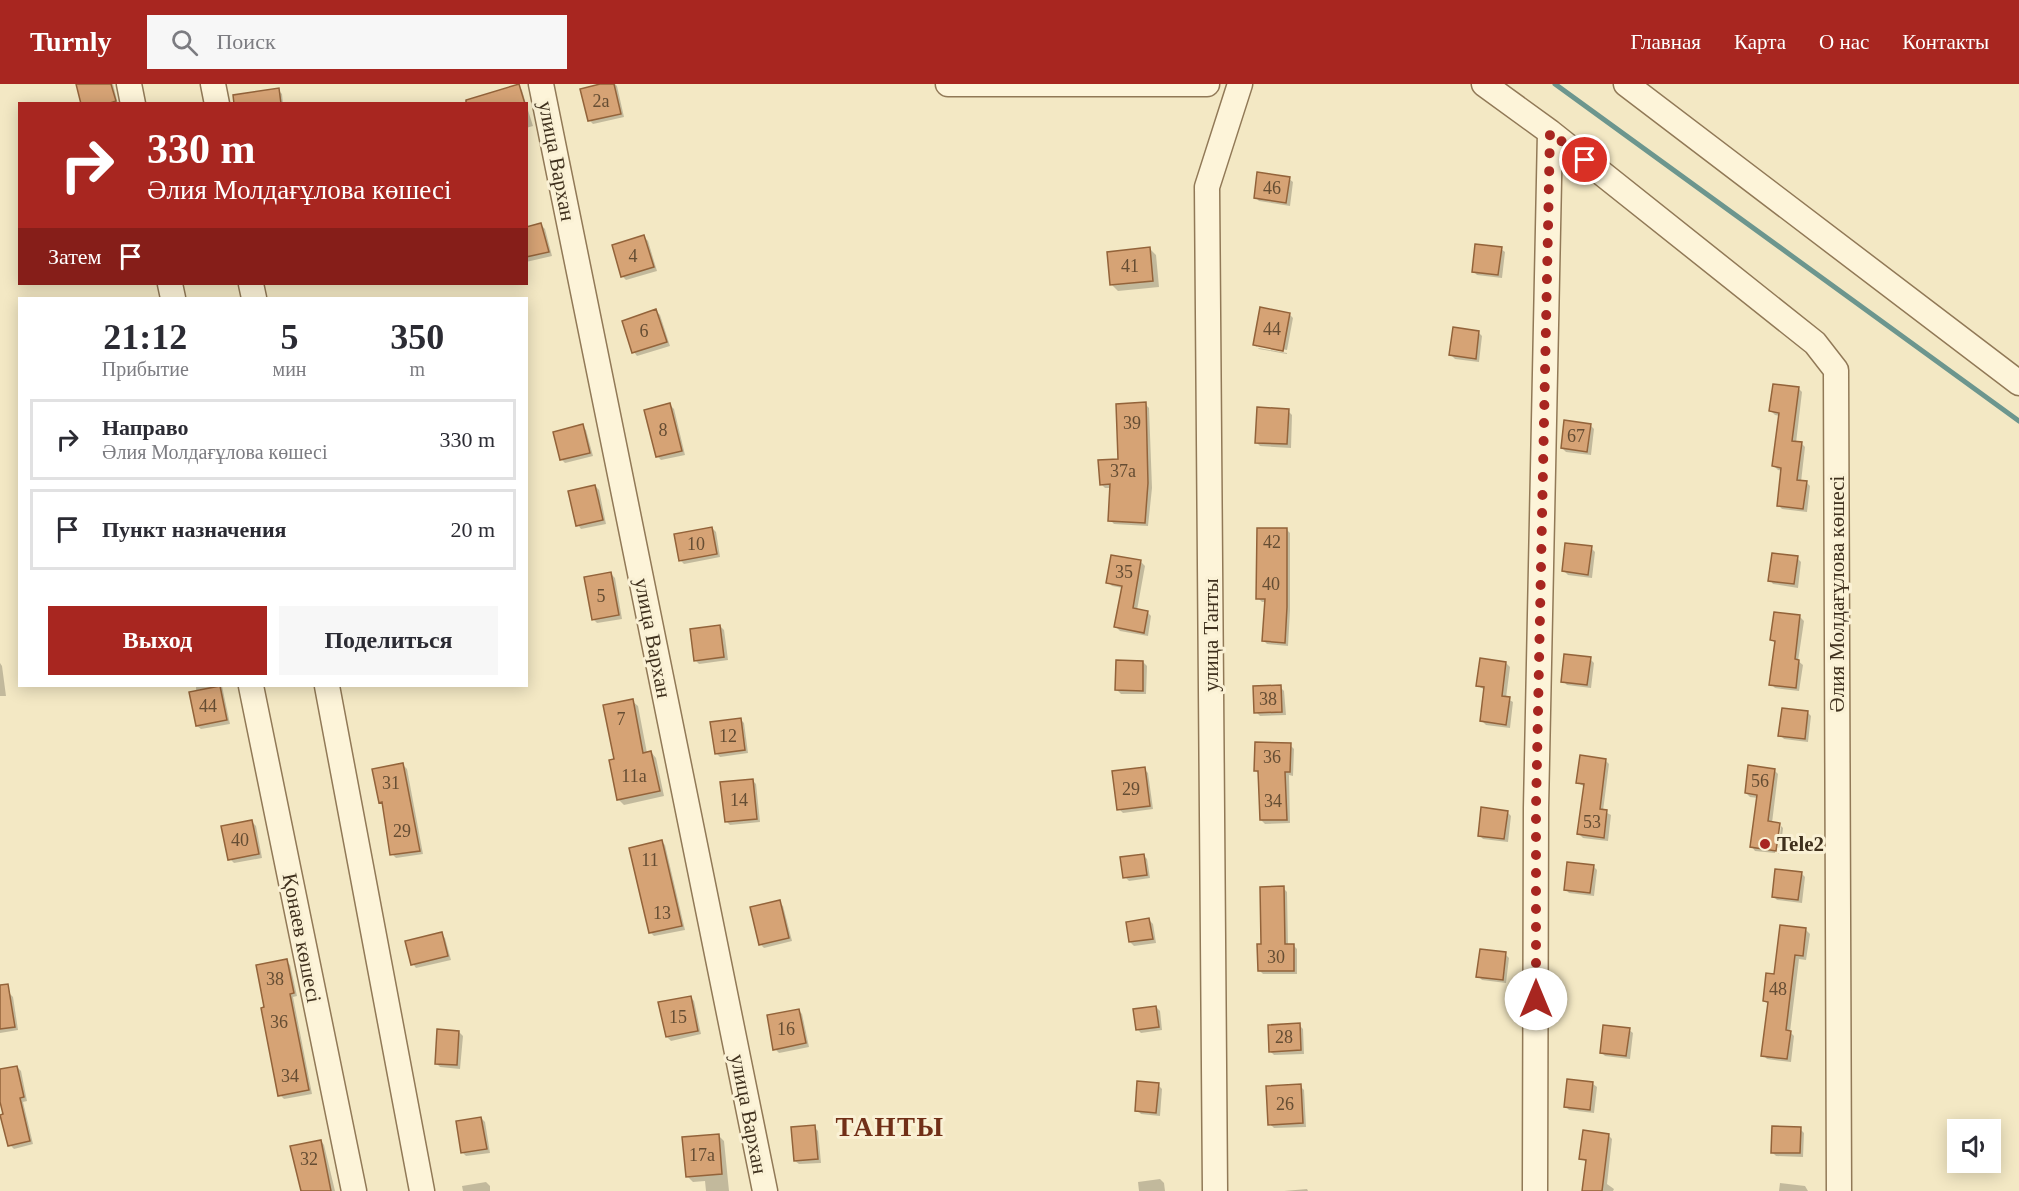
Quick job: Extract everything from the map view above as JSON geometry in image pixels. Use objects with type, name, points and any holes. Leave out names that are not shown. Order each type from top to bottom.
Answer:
[{"type":"street","points":[[129,84],[133,102]]},
{"type":"street","points":[[213,84],[217,102]]},
{"type":"street","name":"улица Вархан","points":[[541,84],[765,1191]]},
{"type":"street","points":[[948,84],[1206,84]]},
{"type":"street","name":"улица Танты","points":[[1215,1191],[1207,187],[1240,84]]},
{"type":"street","name":"Әлия Молдағұлова көшесі","points":[[1484,84],[1550,132],[1815,343],[1836,370],[1839,1191]]},
{"type":"street","points":[[1626,84],[2019,382]]},
{"type":"street","points":[[1535,1191],[1536,796],[1550,132]]},
{"type":"street","name":"Қонаев көшесі","points":[[251,687],[354,1191]]},
{"type":"street","points":[[327,687],[422,1191]]},
{"type":"building","points":[[76,84],[111,84],[116,101],[113,102],[80,102]]},
{"type":"building","points":[[519,84],[524,102],[466,102],[466,100]]},
{"type":"building","points":[[600,84],[614,84],[621,114],[588,121],[580,89]]},
{"type":"building","points":[[279,88],[281,102],[234,102],[233,95]]},
{"type":"building","points":[[1257,172],[1290,177],[1286,203],[1254,198]]},
{"type":"building","points":[[541,223],[549,252],[528,257],[528,226]]},
{"type":"building","points":[[644,235],[654,267],[621,277],[612,245]]},
{"type":"building","points":[[1475,244],[1502,247],[1498,275],[1472,272]]},
{"type":"building","points":[[1150,247],[1153,281],[1110,285],[1107,252]]},
{"type":"building","points":[[1260,307],[1290,313],[1283,351],[1253,345]]},
{"type":"building","points":[[656,309],[667,342],[632,353],[622,321]]},
{"type":"building","points":[[1453,327],[1479,331],[1476,359],[1449,355]]},
{"type":"building","points":[[1773,384],[1799,387],[1792,441],[1802,442],[1797,480],[1807,481],[1803,509],[1777,506],[1781,468],[1772,466],[1779,413],[1769,411]]},
{"type":"building","points":[[1146,402],[1148,483],[1145,523],[1108,521],[1110,484],[1100,485],[1098,460],[1118,459],[1116,404]]},
{"type":"building","points":[[670,403],[682,451],[656,457],[644,410]]},
{"type":"building","points":[[1257,407],[1289,409],[1287,444],[1255,443]]},
{"type":"building","points":[[1564,420],[1591,424],[1587,452],[1561,448]]},
{"type":"building","points":[[583,424],[590,453],[560,460],[553,432]]},
{"type":"building","points":[[595,485],[603,520],[576,526],[568,491]]},
{"type":"building","points":[[712,527],[717,554],[679,561],[674,534]]},
{"type":"building","points":[[1257,528],[1287,528],[1285,643],[1262,641],[1265,599],[1256,599]]},
{"type":"building","points":[[1565,543],[1592,546],[1588,575],[1562,571]]},
{"type":"building","points":[[1772,553],[1798,556],[1794,584],[1768,581]]},
{"type":"building","points":[[1111,555],[1141,560],[1133,608],[1148,611],[1144,633],[1114,627],[1122,586],[1106,583]]},
{"type":"building","points":[[611,572],[619,615],[592,620],[584,577]]},
{"type":"building","points":[[1774,612],[1800,615],[1795,659],[1799,660],[1796,688],[1769,685],[1775,641],[1770,640]]},
{"type":"building","points":[[720,625],[724,657],[694,661],[690,629]]},
{"type":"building","points":[[1564,654],[1591,657],[1587,685],[1561,682]]},
{"type":"building","points":[[1480,658],[1506,662],[1502,696],[1510,697],[1506,725],[1480,721],[1484,687],[1476,686]]},
{"type":"building","points":[[1116,660],[1143,661],[1143,691],[1115,690]]},
{"type":"building","points":[[1281,685],[1282,712],[1254,713],[1253,686]]},
{"type":"building","points":[[220,687],[227,720],[196,726],[189,692]]},
{"type":"building","points":[[633,699],[643,753],[651,751],[660,791],[617,800],[609,760],[614,759],[603,705]]},
{"type":"building","points":[[1782,708],[1808,711],[1805,739],[1778,736]]},
{"type":"building","points":[[741,718],[745,750],[715,754],[710,722]]},
{"type":"building","points":[[1255,742],[1291,743],[1290,772],[1285,772],[1287,820],[1260,820],[1258,771],[1254,771]]},
{"type":"building","points":[[1580,755],[1606,759],[1600,809],[1607,810],[1604,838],[1577,834],[1584,784],[1576,783]]},
{"type":"building","points":[[403,763],[420,851],[390,855],[382,802],[379,803],[372,769]]},
{"type":"building","points":[[1748,765],[1775,769],[1768,821],[1780,823],[1776,851],[1750,847],[1757,795],[1745,793]]},
{"type":"building","points":[[1145,767],[1150,806],[1117,810],[1112,771]]},
{"type":"building","points":[[753,779],[757,819],[725,822],[720,782]]},
{"type":"building","points":[[1481,807],[1508,811],[1504,839],[1478,836]]},
{"type":"building","points":[[252,820],[259,854],[228,860],[221,826]]},
{"type":"building","points":[[662,840],[682,926],[649,933],[629,848]]},
{"type":"building","points":[[1144,854],[1147,875],[1123,878],[1120,857]]},
{"type":"building","points":[[1567,862],[1594,865],[1590,893],[1564,890]]},
{"type":"building","points":[[1775,869],[1802,872],[1798,900],[1772,897]]},
{"type":"building","points":[[1284,886],[1285,944],[1294,944],[1294,971],[1258,971],[1257,944],[1261,944],[1260,887]]},
{"type":"building","points":[[780,900],[789,938],[759,945],[750,907]]},
{"type":"building","points":[[1149,918],[1153,939],[1129,942],[1126,922]]},
{"type":"building","points":[[1780,925],[1806,928],[1803,956],[1795,955],[1786,1030],[1791,1031],[1787,1059],[1761,1056],[1768,1002],[1763,1001],[1766,973],[1774,974]]},
{"type":"building","points":[[442,932],[448,956],[411,965],[405,941]]},
{"type":"building","points":[[1480,949],[1506,952],[1503,980],[1476,977]]},
{"type":"building","points":[[287,959],[294,993],[290,994],[309,1090],[278,1096],[261,1008],[264,1007],[256,965]]},
{"type":"building","points":[[8,984],[15,1027],[0,1029],[0,985]]},
{"type":"building","points":[[691,996],[698,1031],[666,1037],[658,1002]]},
{"type":"building","points":[[1156,1006],[1159,1027],[1136,1030],[1133,1009]]},
{"type":"building","points":[[799,1009],[806,1043],[773,1050],[767,1015]]},
{"type":"building","points":[[1300,1023],[1301,1050],[1269,1052],[1268,1025]]},
{"type":"building","points":[[1603,1025],[1630,1028],[1626,1056],[1600,1053]]},
{"type":"building","points":[[437,1029],[459,1031],[457,1065],[435,1064]]},
{"type":"building","points":[[17,1066],[24,1097],[20,1098],[30,1141],[8,1146],[0,1115],[3,1114],[0,1102],[0,1069]]},
{"type":"building","points":[[1567,1079],[1593,1082],[1590,1110],[1564,1107]]},
{"type":"building","points":[[1137,1081],[1159,1083],[1156,1113],[1135,1111]]},
{"type":"building","points":[[1301,1084],[1303,1123],[1268,1125],[1266,1086]]},
{"type":"building","points":[[481,1117],[487,1149],[461,1153],[456,1121]]},
{"type":"building","points":[[815,1125],[818,1159],[794,1161],[791,1127]]},
{"type":"building","points":[[1772,1126],[1801,1127],[1800,1153],[1771,1153]]},
{"type":"building","points":[[1583,1130],[1609,1134],[1602,1191],[1582,1191],[1586,1160],[1579,1159]]},
{"type":"building","points":[[719,1134],[722,1174],[686,1177],[682,1137]]},
{"type":"building","points":[[321,1140],[331,1191],[301,1191],[290,1146]]},
{"type":"waterway","points":[[1555,84],[2019,421]]},
{"type":"place","name":"Tele2","points":[[1765,844]]},
{"type":"district","name":"ТАНТЫ","points":[[890,1127]]},
{"type":"route","points":[[1536,999],[1536,808],[1550,132],[1585,160]]}]
